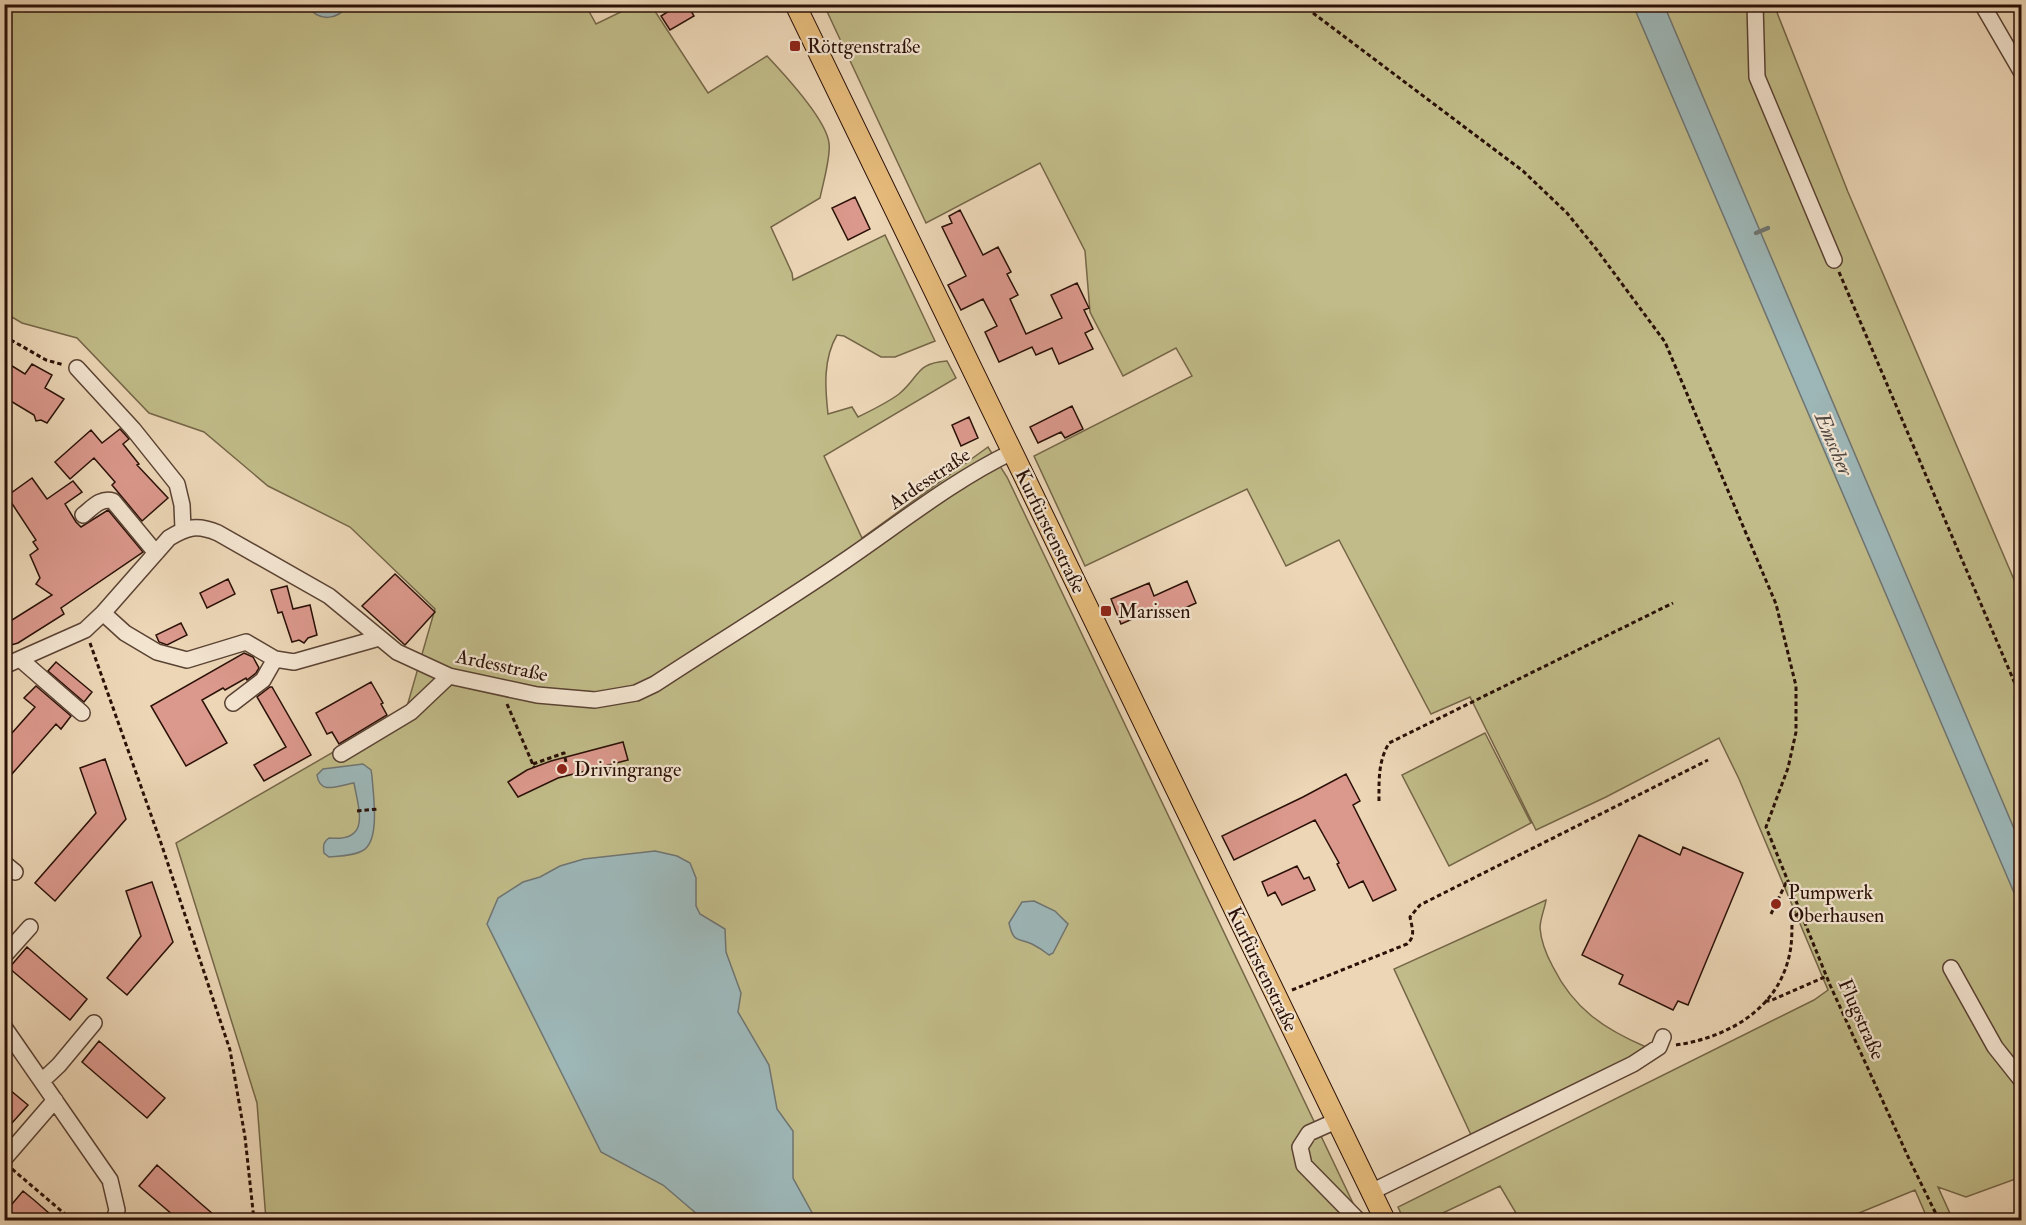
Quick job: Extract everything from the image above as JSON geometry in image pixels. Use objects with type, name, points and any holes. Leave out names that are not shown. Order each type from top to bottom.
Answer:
[{"type":"main road","name":"Kurfürstenstraße","points":[[795,4],[1384,1221]]},
{"type":"street","points":[[1755,4],[1757,77],[1834,260]]},
{"type":"street","points":[[1982,4],[2022,73]]},
{"type":"street","points":[[4,666],[85,630],[103,613],[169,538],[183,529],[182,505],[177,484],[133,429],[78,368]]},
{"type":"street","name":"Ardesstraße","points":[[183,529],[207,528],[218,532],[329,596],[397,652],[449,676],[505,690],[595,700],[636,693],[655,684],[840,564],[952,486],[1012,452]]},
{"type":"street","points":[[82,515],[102,500],[113,501],[156,553]]},
{"type":"street","points":[[103,613],[125,633],[157,652],[187,660],[246,642],[275,659],[294,662],[379,638]]},
{"type":"street","points":[[20,659],[82,713]]},
{"type":"street","points":[[232,703],[263,680],[275,659]]},
{"type":"street","points":[[341,754],[411,712],[449,676]]},
{"type":"street","points":[[4,956],[30,927]]},
{"type":"street","points":[[1951,968],[1995,1047],[2022,1081]]},
{"type":"street","points":[[42,1081],[59,1065],[94,1023]]},
{"type":"street","points":[[4,1027],[110,1180],[117,1210],[114,1221]]},
{"type":"street","points":[[1371,1192],[1633,1064],[1661,1042]]},
{"type":"street","points":[[4,1161],[55,1100]]},
{"type":"street","points":[[1336,1121],[1309,1133],[1300,1147],[1304,1165],[1358,1221]]},
{"type":"path","name":"Flugstraße","points":[[1301,4],[1523,171],[1566,213],[1597,250],[1665,342],[1776,604],[1796,686],[1796,732],[1788,768],[1766,826],[1827,976],[1939,1221]]},
{"type":"path","points":[[1834,260],[2022,700]]},
{"type":"path","points":[[4,336],[46,360],[78,368]]},
{"type":"path","points":[[1379,801],[1379,769],[1382,755],[1389,743],[1672,603]]},
{"type":"path","points":[[85,630],[161,843],[230,1050],[245,1137],[254,1221]]},
{"type":"path","points":[[505,690],[507,702],[533,766],[565,757]]},
{"type":"path","points":[[1276,996],[1407,944],[1413,935],[1410,917],[1420,905],[1708,760]]},
{"type":"path","points":[[357,811],[378,808]]},
{"type":"path","points":[[1771,914],[1786,883],[1790,882]]},
{"type":"path","points":[[1661,1042],[1685,1043],[1731,1030],[1749,1018],[1765,1001],[1783,974],[1791,947],[1792,918],[1801,912]]},
{"type":"path","points":[[1765,1001],[1770,1001],[1827,976]]},
{"type":"path","points":[[4,1161],[72,1221]]},
{"type":"shaded area","points":[[585,4],[596,24],[635,5],[651,5],[708,93],[767,56],[813,110],[829,143],[828,163],[820,198],[771,227],[793,280],[885,235],[935,341],[895,357],[881,357],[844,336],[837,335],[827,363],[828,414],[852,407],[858,417],[894,397],[906,388],[923,368],[937,362],[947,361],[956,378],[824,456],[862,538],[988,447],[1007,477],[1361,1220],[266,1220],[257,1103],[176,843],[406,710],[435,609],[350,527],[268,486],[204,432],[149,413],[77,338],[22,323],[5,313],[5,5]]},
{"type":"shaded area","points":[[824,5],[1774,5],[1848,192],[2021,596],[2021,1177],[1966,1197],[1938,1187],[1953,1220],[1928,1220],[1915,1190],[1842,1220],[1520,1220],[1500,1186],[1428,1220],[1404,1220],[1398,1207],[1814,1000],[1828,990],[1739,779],[1719,738],[1606,797],[1536,830],[1470,697],[1431,714],[1339,540],[1286,566],[1247,489],[1085,566],[1034,456],[1192,376],[1176,348],[1123,376],[1090,312],[1085,251],[1040,163],[926,223]]},
{"type":"shaded area","points":[[1485,733],[1531,823],[1449,866],[1402,775]]},
{"type":"shaded area","points":[[1546,900],[1540,928],[1543,943],[1561,982],[1570,995],[1592,1016],[1617,1033],[1646,1047],[1632,1058],[1472,1137],[1394,969]]},
{"type":"water","points":[[307,5],[348,5],[333,17],[322,17],[311,11]]},
{"type":"water","name":"Emscher","points":[[1633,5],[1664,5],[2021,845],[2021,909]]},
{"type":"water","points":[[363,764],[371,770],[372,776],[374,828],[372,838],[368,846],[358,853],[329,857],[324,853],[324,844],[329,838],[342,838],[357,830],[358,804],[354,783],[326,787],[319,781],[317,775],[323,769]]},
{"type":"water","points":[[655,851],[677,856],[690,863],[696,878],[696,906],[700,914],[725,929],[726,952],[741,993],[738,1012],[769,1065],[777,1109],[793,1131],[793,1178],[816,1220],[704,1220],[663,1185],[601,1152],[487,924],[498,898],[523,882],[540,877],[560,866],[584,859]]},
{"type":"water","points":[[1034,901],[1055,911],[1068,924],[1053,953],[1049,955],[1032,944],[1016,938],[1009,923],[1022,902]]},
{"type":"building","points":[[680,4],[687,4],[694,16],[670,30],[661,16]]},
{"type":"building","points":[[855,197],[870,229],[848,240],[832,208]]},
{"type":"building","points":[[960,210],[983,255],[998,247],[1011,272],[1007,274],[1018,295],[1010,299],[1026,334],[1062,318],[1051,295],[1077,283],[1089,308],[1084,310],[1093,329],[1085,333],[1093,349],[1059,364],[1052,348],[1036,355],[1032,347],[999,362],[985,332],[997,326],[983,299],[961,310],[948,285],[966,276],[942,227],[952,223],[949,216]]},
{"type":"building","points":[[4,361],[25,374],[32,364],[52,375],[45,388],[64,399],[47,423],[41,420],[36,421],[34,415],[4,397]]},
{"type":"building","points":[[1072,406],[1083,429],[1065,438],[1061,432],[1038,443],[1030,427]]},
{"type":"building","points":[[969,417],[978,438],[961,446],[952,425]]},
{"type":"building","points":[[120,429],[129,439],[123,444],[139,464],[137,465],[168,498],[142,521],[112,485],[115,482],[94,458],[70,479],[55,462],[91,430],[102,443]]},
{"type":"building","points":[[32,478],[47,499],[73,481],[82,492],[65,504],[76,522],[81,527],[108,510],[143,552],[61,608],[64,614],[18,643],[4,647],[4,625],[52,595],[36,584],[40,578],[30,555],[38,549],[33,542],[36,540],[7,496]]},
{"type":"building","points":[[395,574],[435,612],[405,645],[362,606]]},
{"type":"building","points":[[228,579],[235,594],[207,608],[200,593]]},
{"type":"building","points":[[1187,581],[1196,603],[1163,618],[1158,608],[1121,624],[1111,599],[1149,583],[1154,596]]},
{"type":"building","points":[[287,586],[293,609],[310,605],[317,635],[308,638],[304,643],[299,640],[292,642],[282,612],[278,613],[271,590]]},
{"type":"building","points":[[181,623],[187,635],[167,645],[159,642],[156,635]]},
{"type":"building","points":[[244,653],[253,657],[259,668],[256,673],[247,680],[246,678],[225,690],[223,688],[202,700],[227,743],[186,766],[151,706]]},
{"type":"building","points":[[56,662],[92,692],[84,702],[48,671]]},
{"type":"building","points":[[371,682],[387,715],[339,744],[332,732],[327,734],[316,713]]},
{"type":"building","points":[[36,686],[71,716],[61,729],[56,724],[4,783],[4,742],[35,707],[24,698]]},
{"type":"building","points":[[270,687],[311,755],[264,781],[254,765],[286,747],[257,697]]},
{"type":"building","name":"Drivingrange","points":[[623,742],[628,760],[558,778],[518,797],[508,782],[527,770],[551,761]]},
{"type":"building","points":[[105,759],[126,819],[55,901],[35,883],[96,813],[80,768]]},
{"type":"building","points":[[1346,774],[1360,801],[1353,805],[1396,890],[1373,901],[1363,881],[1349,888],[1337,864],[1339,863],[1315,820],[1234,860],[1222,836]]},
{"type":"building","points":[[1639,835],[1680,855],[1683,847],[1743,873],[1688,1005],[1678,1001],[1673,1010],[1619,984],[1623,975],[1582,955]]},
{"type":"building","points":[[1297,866],[1304,879],[1309,877],[1315,890],[1282,905],[1275,892],[1268,896],[1262,882]]},
{"type":"building","points":[[152,882],[173,942],[127,995],[107,978],[141,936],[126,891]]},
{"type":"building","points":[[27,947],[87,999],[70,1020],[9,968]]},
{"type":"building","points":[[99,1041],[165,1098],[147,1118],[82,1062]]},
{"type":"building","points":[[4,1085],[28,1105],[12,1123],[4,1117]]},
{"type":"building","points":[[157,1165],[221,1221],[180,1221],[139,1186]]},
{"type":"building","points":[[23,1191],[58,1221],[19,1221],[7,1210]]},
{"type":"waterway","points":[[1756,233],[1768,228]]},
{"type":"place","name":"Röttgenstraße","points":[[795,46]]},
{"type":"place","name":"Marissen","points":[[1106,611]]},
{"type":"place","name":"Drivingrange","points":[[562,769]]},
{"type":"place","name":"Pumpwerk Oberhausen","points":[[1776,904]]}]
